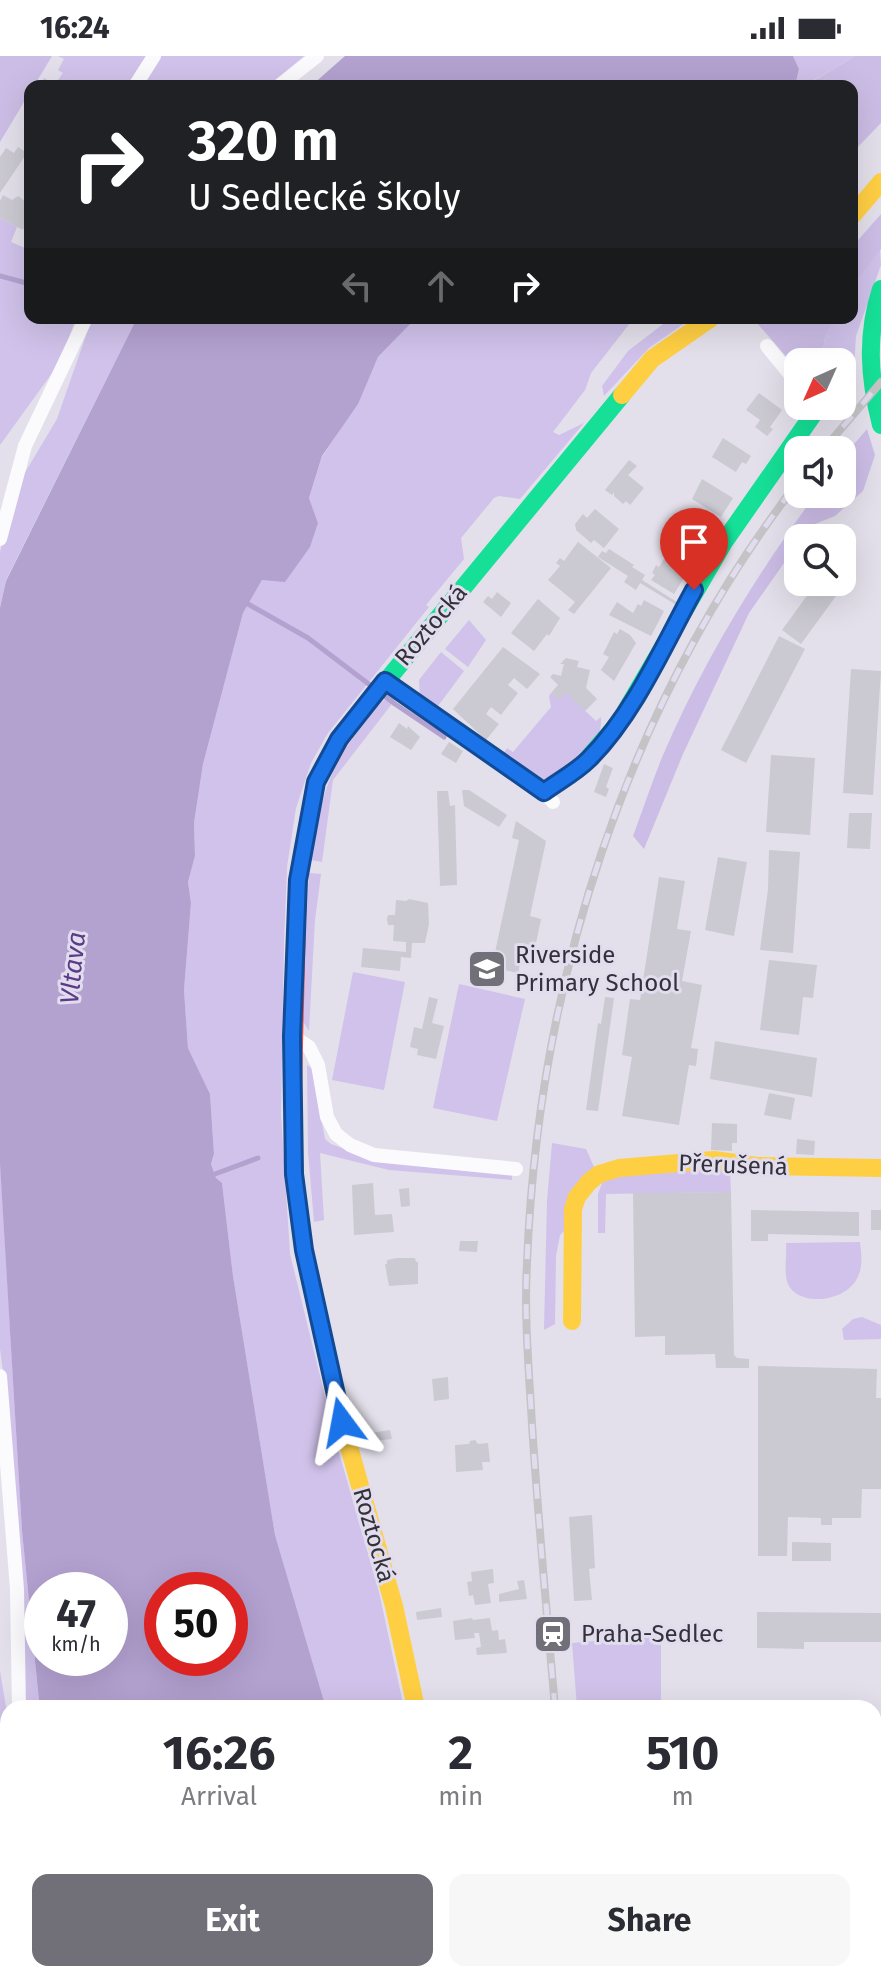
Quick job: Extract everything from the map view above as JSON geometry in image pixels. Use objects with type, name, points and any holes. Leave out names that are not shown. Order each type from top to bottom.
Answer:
[{"type":"main road","points":[[858,209],[881,182]]},
{"type":"main road","points":[[881,289],[869,360],[881,425]]},
{"type":"main road","name":"Roztocká","points":[[414,1700],[394,1606],[342,1422],[304,1250],[294,1174],[292,1036],[298,880],[316,782],[339,739],[385,681],[652,359],[702,324]]},
{"type":"main road","points":[[548,797],[603,743],[641,686],[694,590],[764,479],[808,420]]},
{"type":"main road","name":"Přerušená","points":[[572,1321],[573,1209],[583,1190],[599,1174],[643,1165],[714,1160],[757,1166],[881,1168]]},
{"type":"street","points":[[139,80],[154,56]]},
{"type":"street","points":[[287,80],[317,56]]},
{"type":"street","points":[[0,539],[25,446],[83,324]]},
{"type":"street","points":[[767,346],[784,367]]},
{"type":"street","points":[[385,681],[548,797]]},
{"type":"street","points":[[292,1036],[309,1047],[318,1065],[327,1117],[336,1134],[350,1145],[374,1155],[516,1169]]},
{"type":"street","points":[[0,1376],[17,1589],[19,1700]]},
{"type":"shaded area","points":[[0,56],[52,56],[38,80],[24,80],[24,102],[0,142]]},
{"type":"shaded area","points":[[58,56],[150,56],[133,80],[58,80],[63,73],[58,70],[64,59]]},
{"type":"shaded area","points":[[160,56],[304,56],[275,80],[145,80]]},
{"type":"shaded area","points":[[793,56],[855,56],[814,80],[796,80],[799,69]]},
{"type":"shaded area","points":[[855,56],[881,56],[881,123],[858,147],[858,80],[815,80]]},
{"type":"shaded area","points":[[881,214],[881,249],[858,280],[858,240]]},
{"type":"shaded area","points":[[0,218],[17,227],[11,242],[24,247],[24,324],[74,324],[60,362],[0,445]]},
{"type":"shaded area","points":[[880,250],[881,265],[856,336],[855,348],[823,348],[832,324],[858,324],[858,280]]},
{"type":"shaded area","points":[[90,324],[134,324],[6,580],[0,608],[0,552],[17,486],[57,419]]},
{"type":"shaded area","points":[[410,324],[629,324],[591,373],[585,390],[553,432],[559,435],[584,423],[520,499],[494,498],[461,538],[464,559],[328,733],[311,763],[296,808],[287,867],[281,1114],[290,1254],[338,1449],[379,1592],[402,1700],[324,1700],[275,1535],[233,1276],[222,1183],[216,1178],[211,1164],[214,1154],[210,1094],[188,1048],[184,990],[191,903],[188,882],[195,856],[194,823],[203,764],[243,613],[262,580],[318,523],[309,498],[322,457],[357,404],[378,357]]},
{"type":"shaded area","points":[[663,324],[683,324],[649,348],[604,396],[602,386],[628,351]]},
{"type":"shaded area","points":[[758,324],[832,324],[823,348],[784,348],[784,354]]},
{"type":"shaded area","points":[[867,429],[875,455],[863,491],[856,497],[856,442]]},
{"type":"shaded area","points":[[806,508],[844,508],[835,516],[815,524],[795,524]]},
{"type":"shaded area","points":[[784,539],[784,563],[749,613],[683,754],[644,849],[633,836],[663,755],[713,653]]},
{"type":"shaded area","points":[[469,620],[486,640],[468,667],[445,649]]},
{"type":"shaded area","points":[[441,652],[464,671],[435,710],[420,700],[419,680]]},
{"type":"shaded area","points":[[565,692],[596,721],[601,717],[600,729],[596,740],[582,756],[543,780],[503,754],[507,748],[513,752],[551,707],[551,693],[559,699]]},
{"type":"shaded area","points":[[388,697],[394,699],[391,705],[333,780],[322,862],[311,860],[326,788],[333,773],[351,741]]},
{"type":"shaded area","points":[[309,873],[321,874],[315,920],[309,1031],[301,1018]]},
{"type":"shaded area","points":[[353,972],[405,982],[384,1090],[332,1080]]},
{"type":"shaded area","points":[[459,984],[525,999],[497,1121],[433,1108]]},
{"type":"shaded area","points":[[307,1065],[312,1069],[325,1139],[331,1144],[375,1160],[512,1175],[512,1180],[389,1170],[320,1153],[324,1220],[314,1222],[308,1152]]},
{"type":"shaded area","points":[[552,1143],[586,1149],[595,1169],[560,1235],[556,1256],[555,1324],[544,1330],[547,1201]]},
{"type":"shaded area","points":[[0,1159],[26,1572],[24,1676],[36,1676],[39,1700],[23,1700],[5,1387],[0,1349]]},
{"type":"shaded area","points":[[713,1168],[730,1171],[731,1192],[606,1194],[605,1233],[598,1233],[598,1194],[604,1178]]},
{"type":"shaded area","points":[[860,1242],[859,1274],[845,1292],[834,1297],[810,1299],[792,1290],[786,1277],[786,1243]]},
{"type":"shaded area","points":[[862,1317],[881,1325],[881,1339],[844,1340],[842,1329],[853,1319]]},
{"type":"shaded area","points":[[661,1635],[661,1700],[576,1700],[572,1643]]},
{"type":"shaded area","points":[[0,1671],[5,1700],[0,1700]]},
{"type":"water","points":[[345,56],[793,56],[799,69],[796,80],[318,80]]},
{"type":"water","name":"Vltava","points":[[134,324],[410,324],[378,357],[358,404],[322,456],[309,498],[318,523],[310,547],[285,582],[262,580],[243,613],[203,764],[194,823],[195,856],[188,882],[191,903],[184,990],[188,1048],[210,1094],[214,1154],[211,1164],[216,1178],[222,1183],[233,1276],[275,1535],[324,1700],[39,1700],[36,1676],[128,1676],[128,1572],[26,1572],[0,1164],[0,608],[6,581]]},
{"type":"building","points":[[18,147],[24,151],[24,157],[0,193],[0,157],[6,148],[14,153]]},
{"type":"building","points":[[3,195],[12,200],[18,196],[24,200],[23,230],[0,218]]},
{"type":"building","points":[[759,393],[782,410],[767,436],[755,427],[760,420],[746,410]]},
{"type":"building","points":[[723,438],[751,456],[746,464],[742,462],[736,472],[712,457]]},
{"type":"building","points":[[629,460],[637,466],[628,475],[644,488],[630,505],[626,501],[623,504],[614,492],[612,495],[605,490]]},
{"type":"building","points":[[702,479],[733,498],[721,517],[692,499]]},
{"type":"building","points":[[595,509],[619,529],[604,548],[594,540],[591,543],[576,530],[575,524],[583,514],[587,518]]},
{"type":"building","points":[[689,519],[711,533],[674,594],[651,580],[655,575],[652,573]]},
{"type":"building","points":[[578,542],[611,568],[574,614],[568,610],[575,602],[548,580],[560,566],[556,563],[560,558],[564,561]]},
{"type":"building","points":[[609,549],[645,575],[642,580],[680,604],[678,606],[640,583],[636,590],[624,582],[628,576],[598,557],[602,551],[606,553]]},
{"type":"building","points":[[497,592],[511,603],[501,617],[483,602],[488,596],[492,599]]},
{"type":"building","points":[[807,596],[836,596],[801,644],[782,630]]},
{"type":"building","points":[[538,599],[560,618],[549,636],[547,634],[534,651],[511,633]]},
{"type":"building","points":[[644,600],[664,611],[651,636],[609,615],[617,602],[633,613]]},
{"type":"building","points":[[620,629],[636,643],[614,681],[601,670],[609,657],[603,654],[614,632],[617,634]]},
{"type":"building","points":[[779,636],[805,649],[746,763],[721,750]]},
{"type":"building","points":[[503,647],[540,674],[527,689],[514,678],[508,685],[518,693],[501,715],[491,707],[486,714],[499,724],[486,740],[453,709]]},
{"type":"building","points":[[566,658],[579,661],[577,667],[590,670],[586,688],[597,699],[585,711],[565,692],[559,700],[551,693],[558,685],[550,677],[553,674],[561,676],[564,664],[560,664]]},
{"type":"building","points":[[851,669],[881,671],[873,795],[843,793]]},
{"type":"building","points":[[399,723],[407,729],[408,726],[420,737],[411,750],[390,737]]},
{"type":"building","points":[[449,742],[463,751],[456,763],[441,754]]},
{"type":"building","points":[[771,755],[815,758],[810,835],[766,832]]},
{"type":"building","points":[[604,764],[613,768],[606,797],[594,792]]},
{"type":"building","points":[[462,790],[469,790],[507,815],[499,827],[464,806]]},
{"type":"building","points":[[437,791],[448,791],[450,806],[455,805],[457,885],[440,886]]},
{"type":"building","points":[[849,813],[872,813],[870,849],[847,848]]},
{"type":"building","points":[[516,821],[546,841],[530,916],[541,919],[535,948],[524,946],[518,973],[486,966],[488,956],[494,957],[519,840],[512,838]]},
{"type":"building","points":[[769,850],[800,852],[793,953],[760,950],[768,889]]},
{"type":"building","points":[[718,857],[747,862],[734,936],[705,930]]},
{"type":"building","points":[[659,877],[685,881],[677,929],[691,931],[682,981],[702,985],[691,1048],[698,1049],[696,1066],[689,1065],[679,1125],[622,1116],[632,1057],[622,1055],[630,999],[640,1000]]},
{"type":"building","points":[[396,900],[428,903],[429,924],[425,943],[412,943],[411,958],[401,957],[400,971],[361,967],[363,948],[406,952],[406,942],[393,941],[394,925],[388,925],[387,919],[388,915],[395,915]]},
{"type":"building","points":[[769,960],[817,965],[813,998],[803,997],[799,1035],[760,1030]]},
{"type":"building","points":[[429,997],[438,999],[432,1023],[444,1026],[436,1059],[417,1055],[418,1049],[410,1047],[414,1027],[422,1029]]},
{"type":"building","points":[[605,997],[614,998],[598,1111],[586,1110],[598,1023],[601,1024]]},
{"type":"building","points":[[715,1041],[817,1058],[812,1097],[710,1079]]},
{"type":"building","points":[[769,1093],[795,1098],[791,1120],[764,1115]]},
{"type":"building","points":[[712,1123],[737,1124],[737,1143],[732,1143],[732,1151],[711,1150]]},
{"type":"building","points":[[797,1139],[815,1141],[814,1155],[796,1154]]},
{"type":"building","points":[[373,1183],[375,1215],[392,1214],[394,1232],[354,1235],[352,1185]]},
{"type":"building","points":[[409,1188],[410,1206],[401,1207],[399,1189]]},
{"type":"building","points":[[731,1192],[734,1355],[749,1359],[749,1368],[716,1368],[715,1354],[665,1355],[665,1336],[635,1337],[633,1193]]},
{"type":"building","points":[[751,1210],[859,1212],[859,1236],[768,1234],[768,1241],[751,1241]]},
{"type":"building","points":[[871,1210],[881,1210],[881,1230],[871,1230]]},
{"type":"building","points":[[460,1241],[478,1241],[477,1252],[459,1251]]},
{"type":"building","points":[[415,1258],[418,1262],[418,1284],[389,1286],[385,1264],[387,1260]]},
{"type":"building","points":[[758,1366],[877,1369],[876,1398],[881,1398],[881,1489],[862,1489],[861,1518],[832,1518],[832,1525],[821,1525],[821,1518],[788,1517],[787,1556],[758,1556]]},
{"type":"building","points":[[448,1377],[449,1399],[434,1401],[432,1379]]},
{"type":"building","points":[[390,1430],[392,1439],[373,1441],[371,1433]]},
{"type":"building","points":[[475,1440],[478,1444],[488,1443],[490,1462],[482,1462],[483,1470],[456,1472],[455,1445],[469,1444]]},
{"type":"building","points":[[592,1515],[595,1568],[589,1569],[592,1600],[574,1601],[569,1517]]},
{"type":"building","points":[[792,1542],[831,1543],[831,1561],[792,1561]]},
{"type":"building","points":[[493,1569],[494,1583],[488,1584],[491,1603],[475,1605],[473,1595],[469,1596],[467,1582],[472,1581],[471,1572]]},
{"type":"building","points":[[524,1580],[527,1599],[499,1602],[499,1594],[519,1589],[517,1581]]},
{"type":"building","points":[[441,1608],[442,1617],[417,1620],[416,1612]]},
{"type":"building","points":[[757,1612],[881,1613],[881,1642],[804,1642],[804,1649],[757,1648]]},
{"type":"building","points":[[490,1618],[492,1631],[498,1630],[499,1640],[505,1639],[507,1653],[477,1655],[476,1648],[481,1647],[479,1633],[474,1633],[475,1638],[455,1640],[453,1621]]},
{"type":"waterway","points":[[0,276],[24,282]]},
{"type":"waterway","points":[[242,604],[248,604],[308,638],[444,737]]},
{"type":"waterway","points":[[215,1174],[258,1158]]},
{"type":"railway","points":[[835,436],[881,382]]},
{"type":"railway","points":[[554,1700],[534,1460],[526,1303],[535,1158],[550,1054],[572,952],[602,851],[640,753],[685,659],[737,568],[784,502]]},
{"type":"traffic: fast","points":[[881,289],[871,340],[874,390],[881,425]]},
{"type":"traffic: fast","points":[[345,731],[622,395]]},
{"type":"traffic: fast","points":[[544,792],[583,764],[620,721],[724,542],[809,420]]},
{"type":"traffic: slow","points":[[858,209],[881,182]]},
{"type":"traffic: slow","points":[[622,395],[652,359],[702,324]]},
{"type":"traffic: slow","points":[[293,1085],[294,1174],[304,1250],[342,1422],[394,1606],[414,1700]]},
{"type":"traffic: slow","points":[[572,1321],[573,1209],[577,1197],[599,1174],[619,1168],[714,1160],[757,1166],[881,1168]]},
{"type":"traffic: jam","points":[[293,1085],[298,880],[316,782],[345,731]]},
{"type":"place","name":"Riverside Primary School","points":[[487,969]]},
{"type":"place","name":"Praha-Sedlec","points":[[553,1634]]},
{"type":"route","points":[[342,1422],[304,1250],[294,1174],[292,1036],[298,880],[316,782],[339,739],[385,681],[544,792],[586,762],[603,743],[641,686],[694,590]]}]
